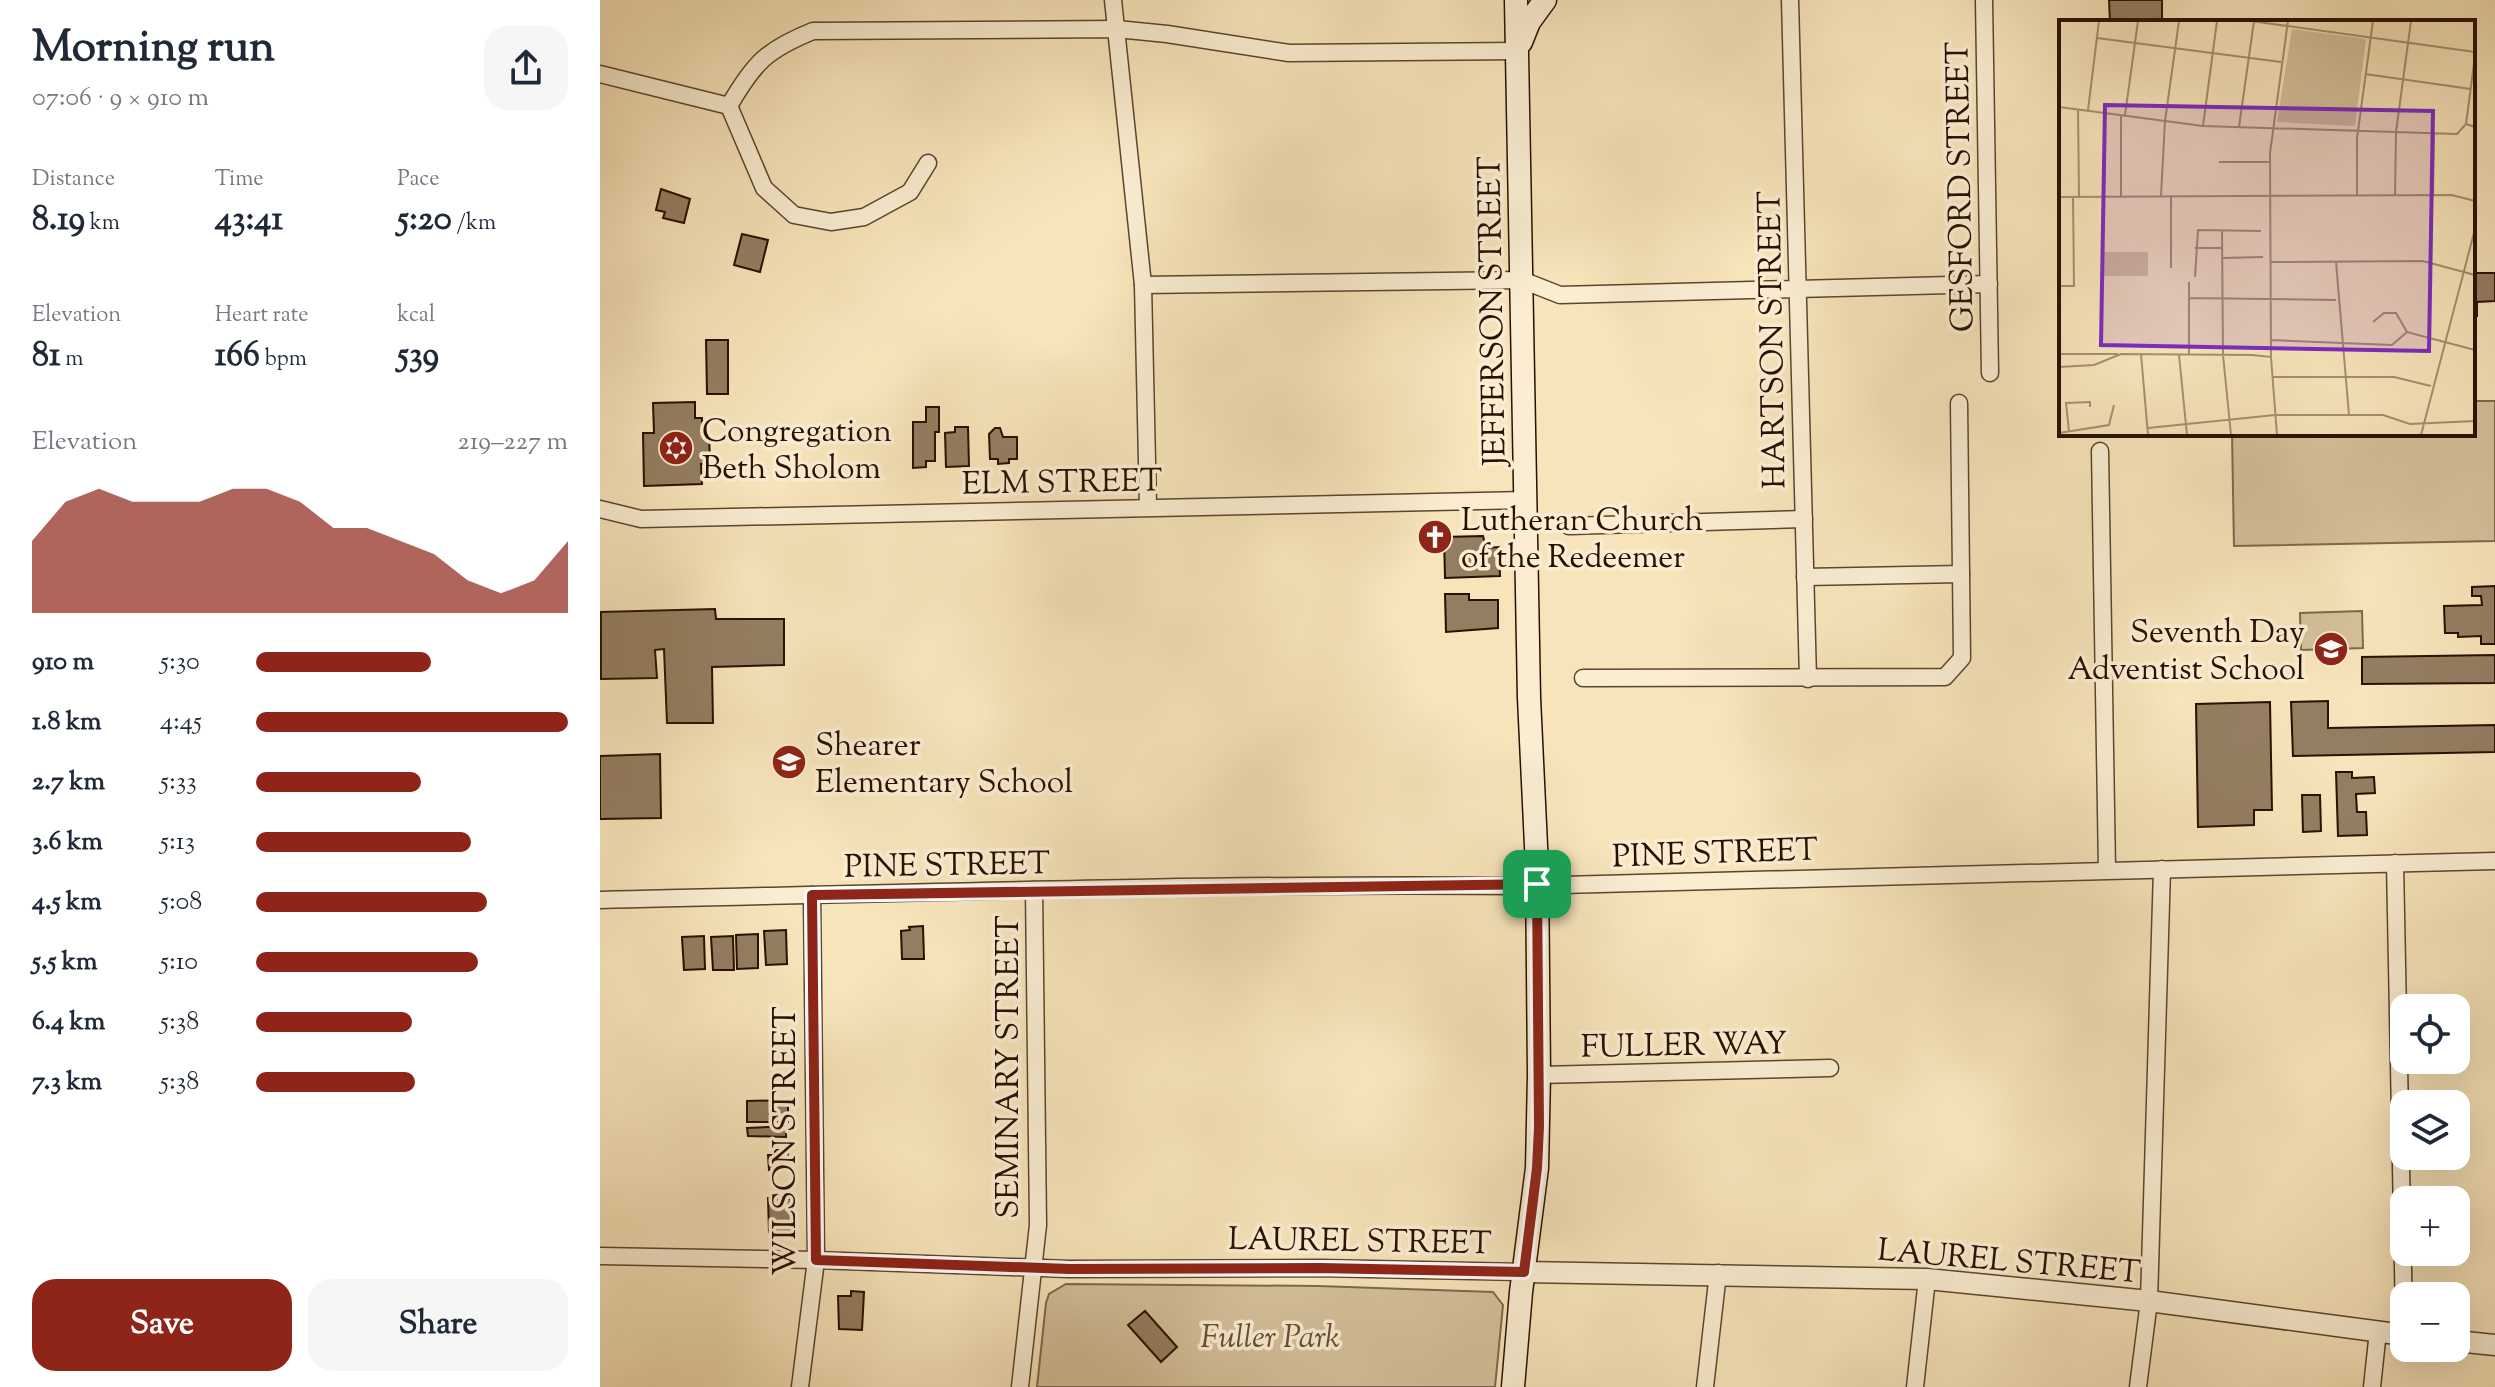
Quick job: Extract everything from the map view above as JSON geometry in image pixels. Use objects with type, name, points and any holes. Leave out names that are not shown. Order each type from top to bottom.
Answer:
[{"type":"main road","name":"JEFFERSON STREET","points":[[1513,1387],[1537,1168],[1539,1075],[1516,0]]},
{"type":"main road","points":[[1518,51],[1523,33],[1545,0]]},
{"type":"street","points":[[1113,0],[1143,285],[1148,506]]},
{"type":"street","name":"HARTSON STREET","points":[[1790,0],[1808,679]]},
{"type":"street","name":"GESFORD STREET","points":[[1984,0],[1990,373]]},
{"type":"street","points":[[729,106],[751,69],[784,43],[813,31],[1117,29],[1289,53],[1518,51]]},
{"type":"street","points":[[600,74],[729,106]]},
{"type":"street","points":[[729,106],[764,188],[794,215],[831,222],[864,217],[910,192],[928,163]]},
{"type":"street","points":[[1143,285],[1522,280],[1560,295],[1989,284]]},
{"type":"street","points":[[1583,678],[1945,677],[1962,658],[1959,403]]},
{"type":"street","points":[[2100,451],[2107,870]]},
{"type":"street","name":"ELM STREET","points":[[600,509],[641,519],[1527,500]]},
{"type":"street","points":[[1569,526],[1804,519]]},
{"type":"street","points":[[1805,577],[1961,574]]},
{"type":"street","name":"PINE STREET","points":[[600,900],[1034,890],[1537,884],[2495,861]]},
{"type":"street","points":[[2395,863],[2403,1282]]},
{"type":"street","points":[[2138,1387],[2149,1301],[2162,869]]},
{"type":"street","name":"SEMINARY STREET","points":[[1020,1387],[1038,1225],[1034,890]]},
{"type":"street","name":"WILSON STREET","points":[[800,1387],[816,1260],[812,895]]},
{"type":"street","name":"FULLER WAY","points":[[1539,1075],[1830,1068]]},
{"type":"street","name":"LAUREL STREET","points":[[600,1256],[1033,1267],[1718,1273],[1927,1279],[2149,1301],[2390,1333]]},
{"type":"street","points":[[1705,1387],[1718,1273]]},
{"type":"street","points":[[1915,1387],[1927,1279]]},
{"type":"street","points":[[2372,1387],[2378,1331]]},
{"type":"street","points":[[2470,1342],[2495,1345]]},
{"type":"green space","points":[[2475,401],[2495,401],[2495,541],[2234,546],[2232,436],[2475,436]]},
{"type":"green space","points":[[2362,611],[2363,648],[2301,650],[2300,613]]},
{"type":"green space","name":"Fuller Park","points":[[1066,1284],[1318,1286],[1493,1292],[1503,1305],[1495,1387],[1037,1387],[1046,1303],[1049,1294]]},
{"type":"building","points":[[2109,0],[2162,0],[2162,20],[2110,20]]},
{"type":"building","points":[[661,189],[690,199],[684,223],[663,218],[665,212],[656,210]]},
{"type":"building","points":[[742,234],[768,240],[760,272],[734,265]]},
{"type":"building","points":[[2475,273],[2495,273],[2495,301],[2477,302],[2477,316]]},
{"type":"building","points":[[706,340],[728,340],[728,394],[707,394]]},
{"type":"building","name":"Congregation Beth Sholom","points":[[695,402],[695,418],[702,418],[702,433],[709,432],[710,464],[701,464],[702,484],[644,486],[643,433],[654,433],[653,403]]},
{"type":"building","points":[[926,407],[939,407],[935,461],[926,461],[926,467],[913,468],[913,422],[926,422]]},
{"type":"building","points":[[955,427],[968,427],[969,466],[946,467],[945,433],[955,432]]},
{"type":"building","points":[[1000,428],[1003,437],[1017,437],[1017,459],[998,464],[998,459],[990,459],[989,434]]},
{"type":"building","points":[[1483,536],[1486,548],[1499,547],[1500,576],[1445,578],[1444,537]]},
{"type":"building","points":[[2495,586],[2495,644],[2481,644],[2481,636],[2458,637],[2458,633],[2445,633],[2444,606],[2482,605],[2481,596],[2472,596],[2472,587]]},
{"type":"building","points":[[1445,594],[1469,594],[1469,600],[1498,600],[1498,628],[1446,632]]},
{"type":"building","points":[[715,609],[716,619],[784,619],[784,665],[712,667],[713,723],[667,723],[664,649],[655,650],[657,678],[601,679],[601,612]]},
{"type":"building","points":[[2495,655],[2495,683],[2362,684],[2362,657]]},
{"type":"building","points":[[2328,701],[2328,728],[2495,725],[2495,752],[2293,756],[2291,702]]},
{"type":"building","points":[[2270,702],[2272,810],[2254,810],[2254,825],[2198,827],[2196,704]]},
{"type":"building","points":[[660,754],[661,818],[600,819],[600,756]]},
{"type":"building","points":[[2336,772],[2352,772],[2352,778],[2374,777],[2375,793],[2356,794],[2357,812],[2366,812],[2367,835],[2338,836]]},
{"type":"building","points":[[2302,795],[2320,795],[2321,831],[2303,832]]},
{"type":"building","points":[[923,926],[924,959],[902,959],[901,931]]},
{"type":"building","points":[[786,930],[787,964],[766,965],[764,931]]},
{"type":"building","points":[[758,934],[758,968],[737,969],[736,935]]},
{"type":"building","points":[[704,936],[705,969],[684,970],[682,937]]},
{"type":"building","points":[[733,936],[734,970],[713,970],[711,937]]},
{"type":"building","points":[[788,1100],[788,1122],[747,1122],[747,1101]]},
{"type":"building","points":[[786,1126],[786,1137],[748,1136],[747,1128]]},
{"type":"building","points":[[775,1150],[788,1150],[788,1170],[769,1170],[768,1155],[775,1155]]},
{"type":"building","points":[[768,1198],[793,1199],[794,1231],[769,1232]]},
{"type":"building","points":[[851,1291],[864,1292],[862,1330],[839,1329],[838,1296],[851,1296]]},
{"type":"building","points":[[1145,1311],[1177,1347],[1161,1362],[1128,1325]]},
{"type":"place","name":"Congregation Beth Sholom","points":[[676,448]]},
{"type":"place","name":"Lutheran Church of the Redeemer","points":[[1435,537]]},
{"type":"place","name":"Seventh Day Adventist School","points":[[2331,649]]},
{"type":"place","name":"Shearer Elementary School","points":[[789,762]]},
{"type":"route","points":[[1537,884],[1539,1127],[1524,1272],[1319,1268],[1069,1269],[816,1260],[812,895],[1537,884]]}]
